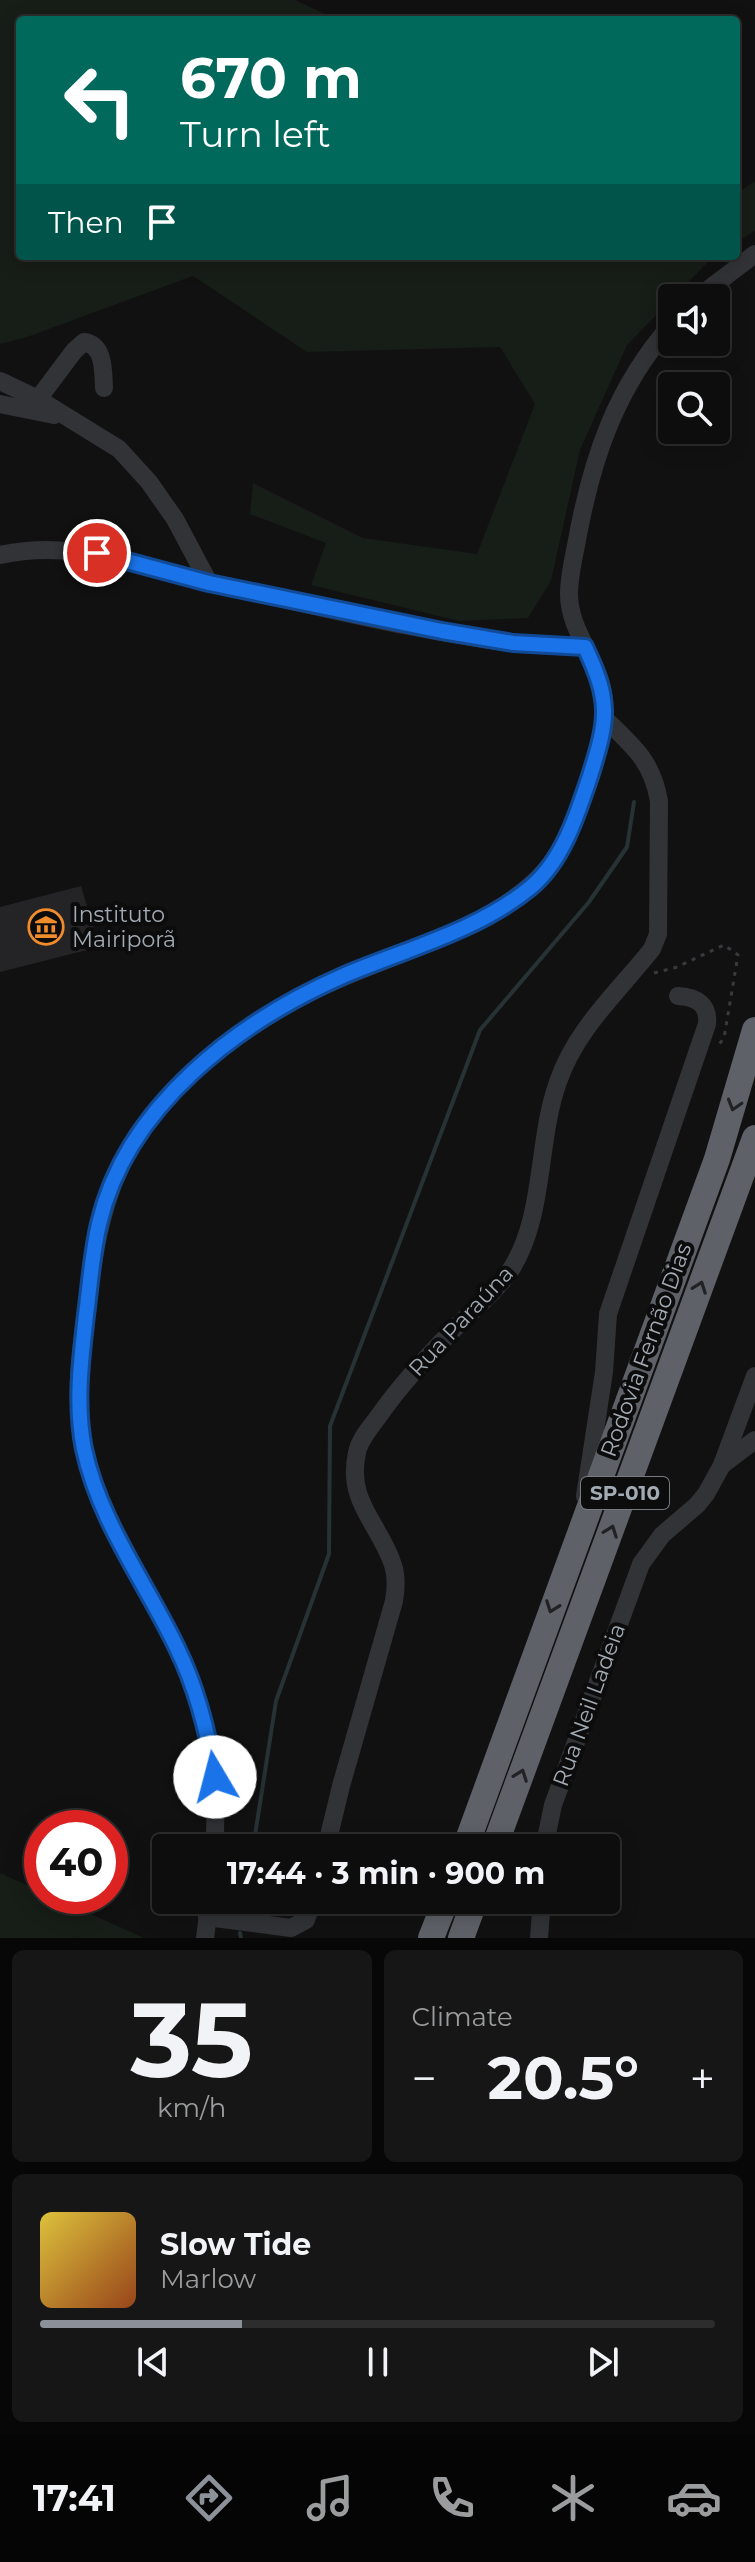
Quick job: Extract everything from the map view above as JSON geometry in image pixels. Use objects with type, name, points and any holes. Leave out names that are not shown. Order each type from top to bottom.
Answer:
[{"type":"highway","name":"Rodovia Fernão Dias","points":[[470,1834],[717,1159],[755,1030]]},
{"type":"highway","name":"Rodovia Fernão Dias","points":[[499,1834],[755,1138]]},
{"type":"highway","points":[[431,1938],[440,1914]]},
{"type":"highway","points":[[461,1938],[470,1914]]},
{"type":"street","points":[[715,284],[755,254]]},
{"type":"street","points":[[38,399],[84,342],[96,347],[104,388]]},
{"type":"street","points":[[214,1834],[215,1777],[209,1734],[196,1693],[177,1648],[113,1525],[85,1452],[78,1410],[79,1375],[99,1223],[126,1152],[147,1120],[172,1092],[233,1040],[306,994],[469,924],[502,906],[532,886],[550,866],[564,843],[584,793],[606,720],[600,678],[572,618],[568,596],[587,486],[616,407],[632,376],[658,342]]},
{"type":"street","points":[[0,381],[38,399],[119,449],[149,482],[175,519],[209,583]]},
{"type":"street","points":[[0,404],[69,418]]},
{"type":"street","points":[[0,555],[38,549],[97,553],[209,583],[442,631],[513,643],[585,647]]},
{"type":"street","name":"Rua Paraúna","points":[[330,1834],[394,1601],[396,1583],[393,1565],[356,1492],[354,1470],[357,1450],[395,1393],[422,1360],[506,1277],[518,1257],[531,1216],[558,1081],[584,1030],[652,949],[658,934],[659,801],[655,779],[645,759],[606,720]]},
{"type":"street","points":[[580,1528],[604,1372],[608,1314],[707,1024],[708,1016],[701,1003],[688,996],[678,996]]},
{"type":"street","points":[[722,1465],[755,1376]]},
{"type":"street","points":[[722,1465],[755,1440]]},
{"type":"street","name":"Rua Neil Ladeia","points":[[547,1834],[553,1805],[641,1564],[662,1535],[697,1505],[722,1465]]},
{"type":"street","points":[[205,1938],[207,1914]]},
{"type":"street","points":[[230,1914],[291,1928],[306,1920],[308,1914]]},
{"type":"street","points":[[539,1938],[541,1914]]},
{"type":"shaded area","points":[[0,0],[295,0],[329,16],[16,16],[16,260],[711,260],[687,284],[658,284],[658,313],[627,345],[580,450],[551,581],[528,618],[459,621],[311,585],[326,543],[250,514],[253,483],[363,538],[477,554],[535,404],[500,347],[307,352],[193,276],[0,344]]},
{"type":"shaded area","points":[[755,181],[755,230],[740,240],[740,191]]},
{"type":"shaded area","points":[[0,1873],[24,1884],[24,1914],[91,1914],[144,1938],[0,1938]]},
{"type":"building","name":"Instituto Mairiporã","points":[[81,886],[99,947],[0,972],[0,907]]},
{"type":"waterway","points":[[255,1834],[276,1701],[329,1554],[330,1426],[480,1030],[589,902],[627,847],[634,802]]},
{"type":"waterway","points":[[240,1933],[241,1938]]},
{"type":"place","name":"Instituto Mairiporã","points":[[46,927]]},
{"type":"route","points":[[97,553],[209,583],[442,631],[513,643],[585,647],[600,678],[605,700],[606,720],[580,806],[564,843],[550,866],[532,886],[469,924],[306,994],[233,1040],[172,1092],[147,1120],[126,1152],[111,1185],[99,1223],[79,1375],[78,1410],[85,1452],[113,1525],[177,1648],[196,1693],[209,1734],[215,1777]]}]
